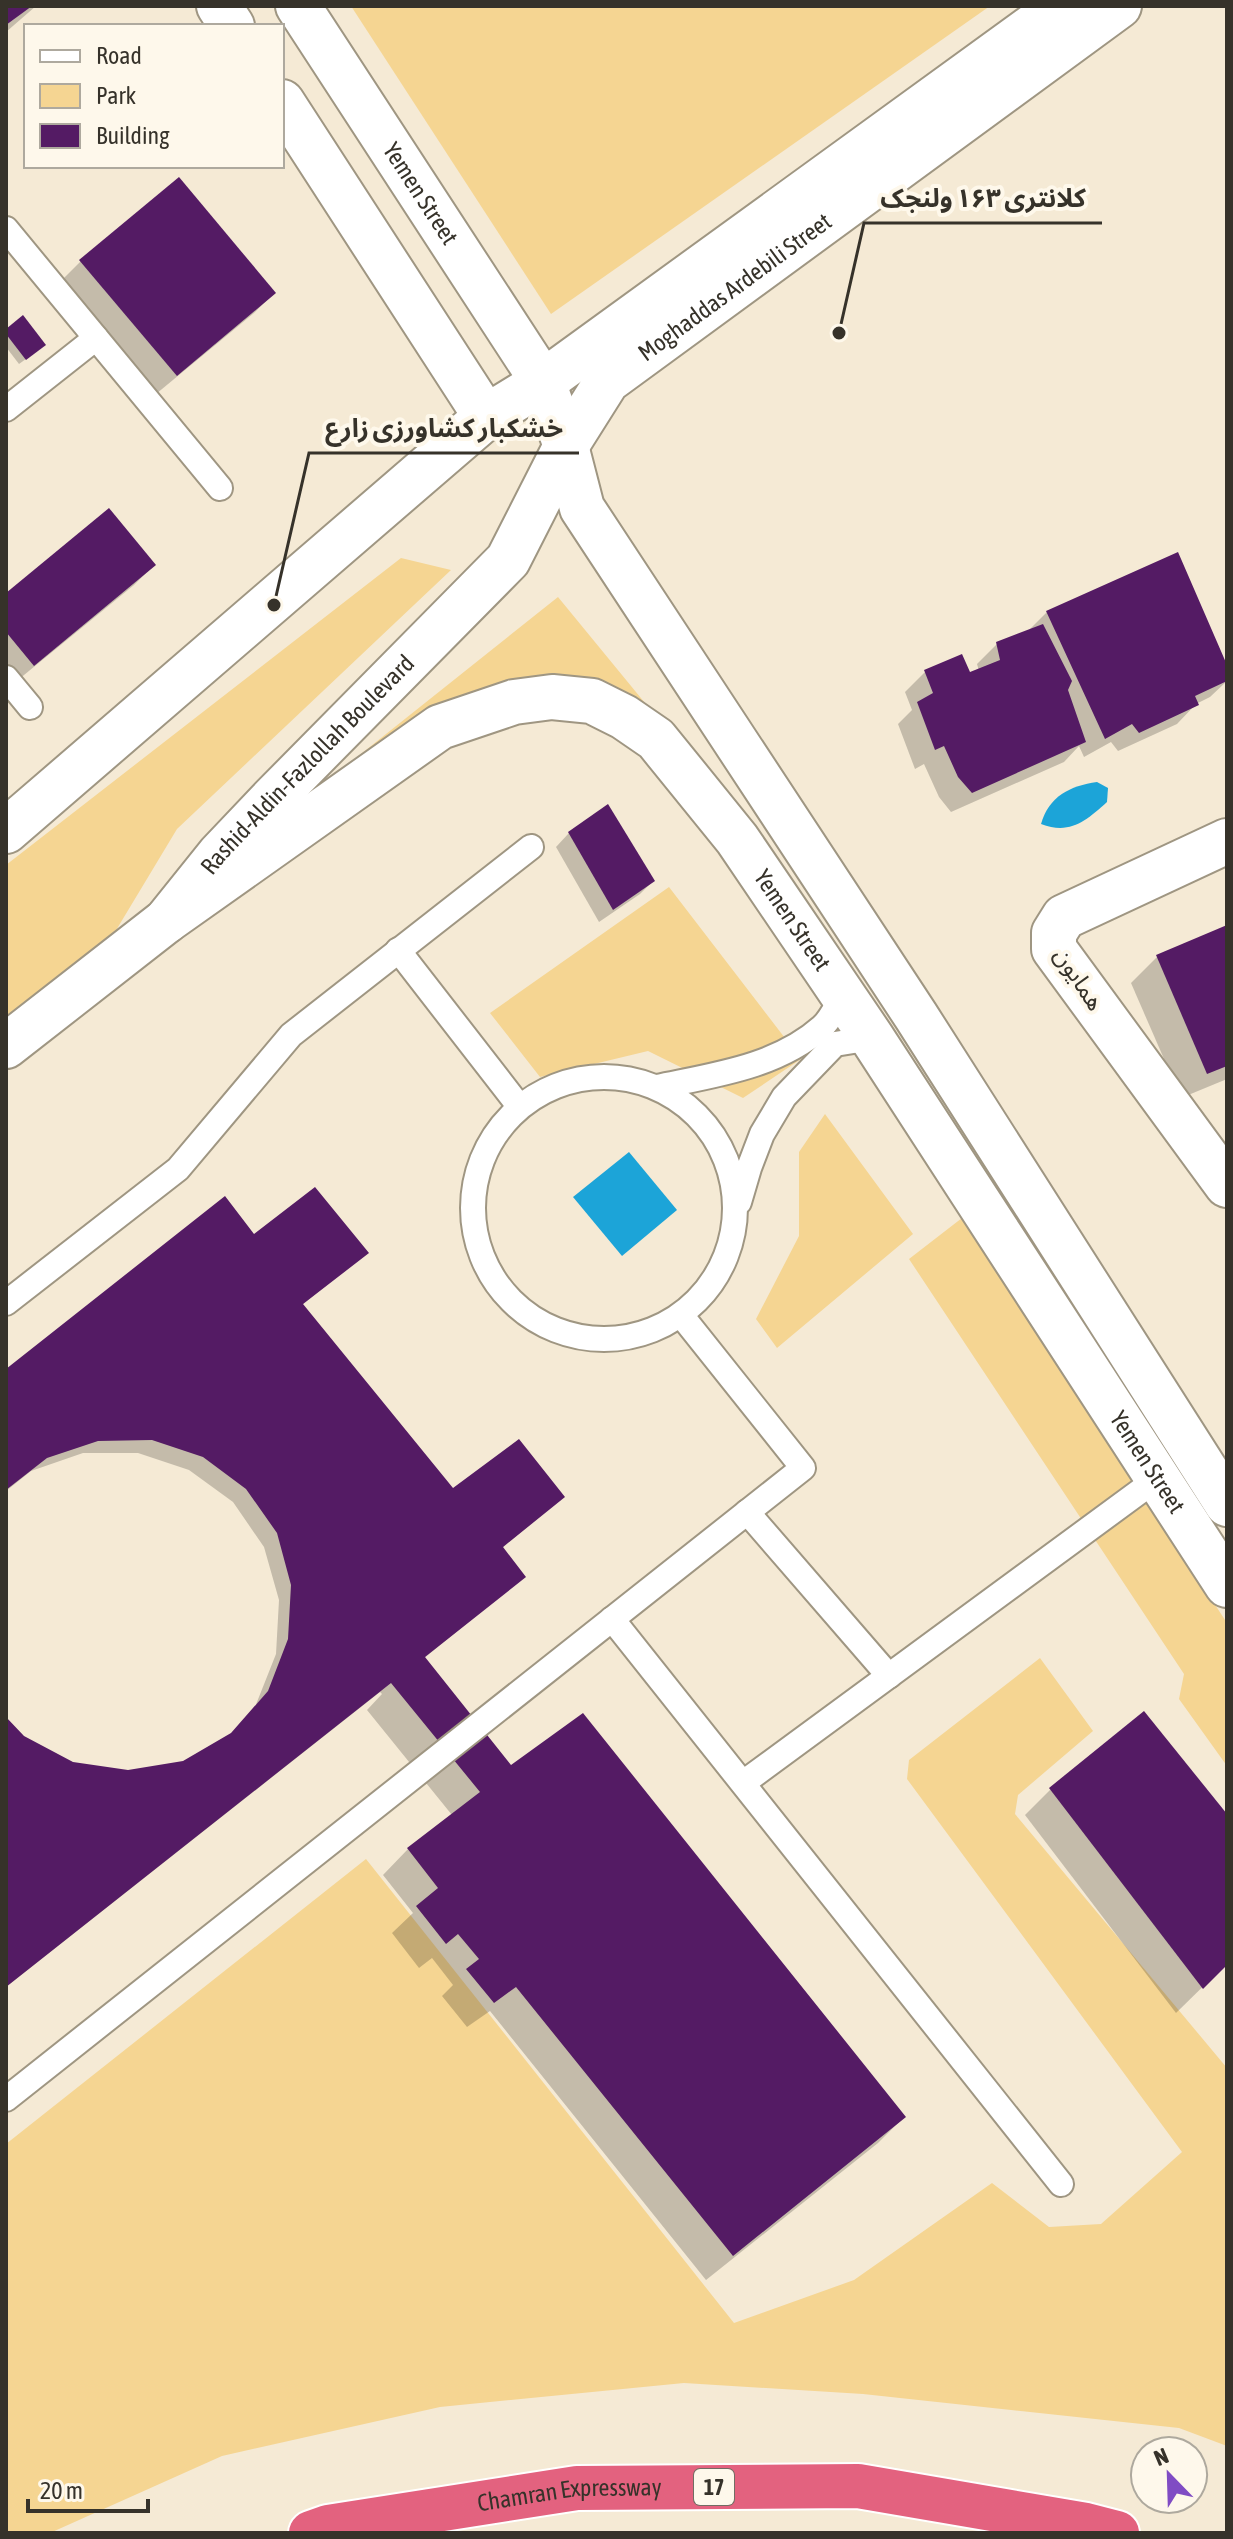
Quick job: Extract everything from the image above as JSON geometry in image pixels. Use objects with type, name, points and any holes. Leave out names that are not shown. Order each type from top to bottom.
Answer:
[{"type":"highway","name":"Chamran Expressway","points":[[311,2533],[328,2527],[577,2488],[858,2486],[1117,2533]]},
{"type":"main road","points":[[219,6],[231,24]]},
{"type":"main road","name":"Yemen Street","points":[[298,6],[543,382],[566,446],[582,508],[916,1016],[1227,1504]]},
{"type":"main road","name":"Moghaddas Ardebili Street","points":[[486,417],[543,382],[1061,6]]},
{"type":"main road","name":"Moghaddas Ardebili Street","points":[[566,446],[607,381],[1119,6]]},
{"type":"main road","points":[[6,831],[486,417],[284,105]]},
{"type":"main road","name":"Rashid-Aldin-Fazlollah Boulevard","points":[[6,1046],[166,921],[219,855],[273,798],[508,560],[566,446]]},
{"type":"main road","name":"Yemen Street","points":[[166,921],[440,727],[514,702],[552,697],[592,701],[624,717],[656,739],[737,839],[872,1038],[1227,1585]]},
{"type":"main road","name":"همایون","points":[[1227,841],[1064,917],[1054,933],[1054,949],[1227,1185]]},
{"type":"lane","points":[[6,229],[220,488]]},
{"type":"lane","points":[[6,409],[96,338]]},
{"type":"lane","points":[[6,678],[30,707]]},
{"type":"lane","points":[[6,1303],[178,1169],[291,1035],[531,847]]},
{"type":"lane","points":[[398,950],[519,1106]]},
{"type":"lane","points":[[657,1087],[731,1072],[781,1055],[824,1026],[843,995]]},
{"type":"lane","points":[[736,1212],[731,1173],[716,1137],[691,1108],[657,1087],[622,1077],[586,1077],[551,1087],[519,1106],[492,1137],[476,1174],[471,1214],[479,1254],[499,1289],[528,1317],[565,1334],[605,1340],[645,1333],[681,1315],[709,1287],[728,1251],[736,1212],[762,1134],[784,1097],[835,1044],[872,1038]]},
{"type":"lane","points":[[6,2099],[803,1468],[681,1315]]},
{"type":"lane","points":[[743,1783],[1158,1478]]},
{"type":"lane","points":[[747,1512],[889,1676]]},
{"type":"lane","points":[[612,1619],[1061,2184]]},
{"type":"green space","points":[[351,6],[990,6],[551,314]]},
{"type":"green space","points":[[401,558],[451,570],[177,829],[115,932],[6,1030],[6,865]]},
{"type":"green space","points":[[558,597],[654,714],[598,686],[322,785]]},
{"type":"green space","points":[[669,887],[801,1059],[743,1098],[648,1051],[540,1077],[490,1013]]},
{"type":"green space","points":[[825,1114],[913,1234],[777,1348],[756,1319],[799,1236],[799,1152]]},
{"type":"green space","points":[[962,1218],[1227,1623],[1227,1766],[1179,1699],[1184,1674],[909,1259]]},
{"type":"green space","points":[[1040,1658],[1093,1731],[1018,1795],[1015,1814],[1227,2068],[1227,2446],[1209,2439],[1209,2435],[1198,2435],[1179,2428],[863,2394],[684,2383],[440,2407],[222,2456],[50,2533],[6,2533],[6,2144],[366,1859],[734,2323],[854,2280],[992,2183],[1049,2227],[1101,2224],[1182,2152],[907,1779],[909,1760]]},
{"type":"water","points":[[1097,782],[1108,788],[1107,802],[1092,815],[1069,827],[1041,824],[1055,799],[1078,786]]},
{"type":"water","points":[[629,1152],[677,1210],[622,1256],[573,1197]]},
{"type":"building","points":[[6,6],[32,6],[6,25]]},
{"type":"building","points":[[179,177],[276,293],[177,376],[79,260]]},
{"type":"building","points":[[23,315],[46,345],[26,360],[6,334],[6,329]]},
{"type":"building","points":[[109,508],[156,565],[34,666],[6,632],[6,593]]},
{"type":"building","points":[[1178,552],[1227,665],[1227,681],[1195,696],[1199,705],[1139,733],[1132,724],[1105,739],[1046,611]]},
{"type":"building","points":[[1043,624],[1072,681],[1068,690],[1086,742],[972,793],[958,777],[944,746],[935,750],[917,702],[933,693],[924,670],[962,654],[970,672],[1000,660],[996,642]]},
{"type":"building","points":[[608,804],[655,881],[613,910],[568,832]]},
{"type":"building","points":[[1227,925],[1227,1066],[1207,1074],[1156,955]]},
{"type":"building","points":[[315,1187],[369,1253],[303,1304],[453,1488],[519,1439],[565,1497],[503,1547],[526,1577],[425,1657],[511,1765],[583,1713],[906,2117],[733,2256],[516,1987],[494,2003],[466,1969],[479,1959],[458,1934],[446,1944],[416,1906],[438,1888],[407,1848],[480,1792],[391,1683],[6,1987],[6,1717],[24,1736],[73,1762],[128,1770],[183,1761],[231,1733],[268,1691],[288,1639],[291,1585],[277,1533],[246,1489],[203,1457],[152,1440],[98,1441],[47,1458],[6,1490],[6,1369],[225,1196],[254,1234]]},
{"type":"building","points":[[1144,1711],[1227,1814],[1227,1965],[1203,1989],[1049,1788]]},
{"type":"place","name":"کلانتری ۱۶۳ ولنجک","points":[[839,333]]},
{"type":"place","name":"خشکبار کشاورزی زارع","points":[[274,605]]}]
